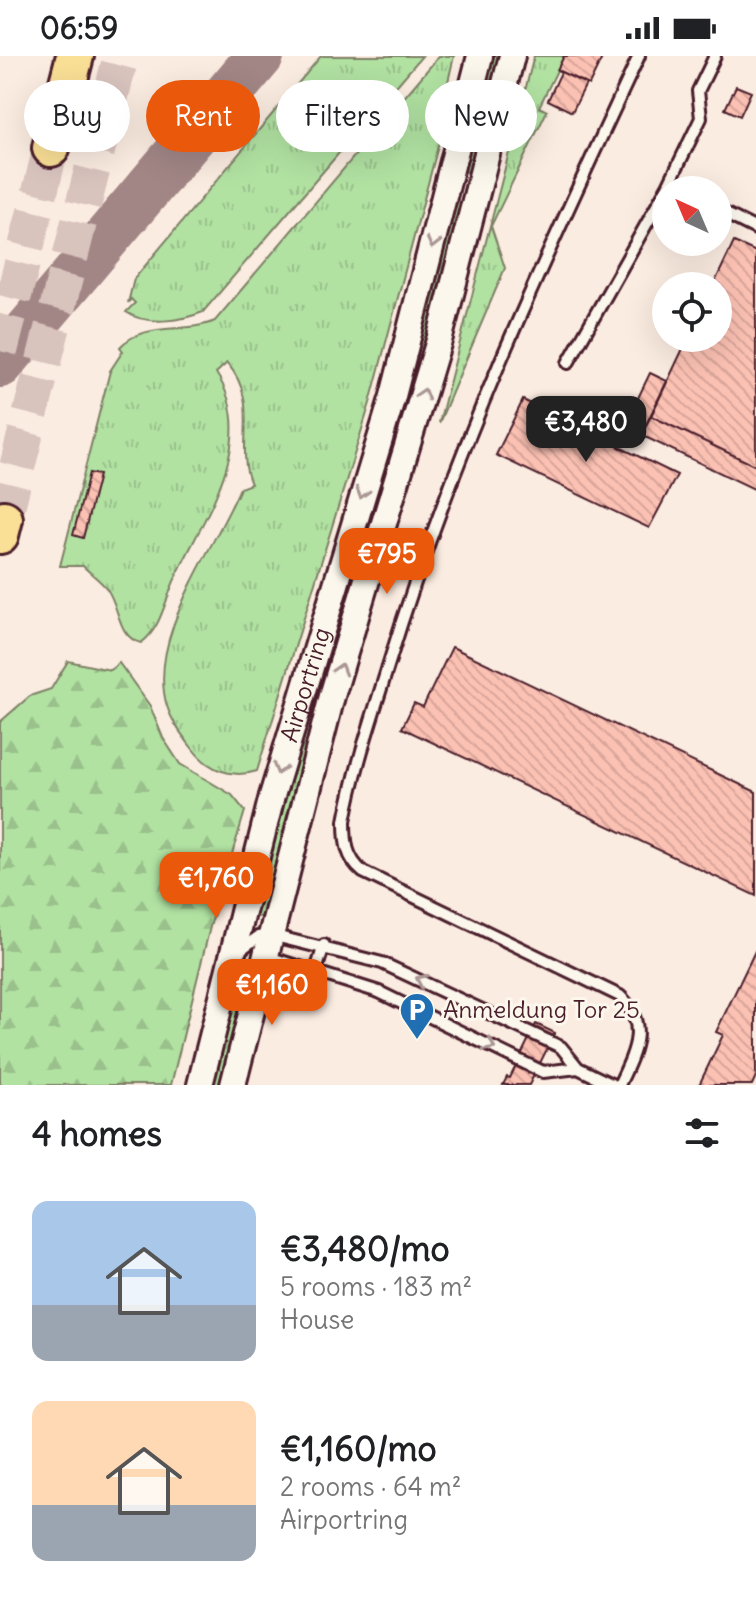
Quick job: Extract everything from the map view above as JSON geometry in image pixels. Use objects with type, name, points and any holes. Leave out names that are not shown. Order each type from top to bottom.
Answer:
[{"type":"highway","points":[[69,80],[75,56]]},
{"type":"street","name":"Airportring","points":[[200,1085],[249,889],[324,614],[393,396],[480,56]]},
{"type":"street","name":"Airportring","points":[[233,1085],[264,944],[332,696],[440,337],[512,56]]},
{"type":"lane","points":[[619,1085],[638,1044],[639,1034],[635,1015],[620,996],[363,872],[355,865],[345,844],[345,821],[403,618],[466,441],[527,296],[639,56]]},
{"type":"lane","points":[[677,176],[701,118],[698,91],[715,56]]},
{"type":"lane","points":[[732,217],[756,229]]},
{"type":"lane","points":[[568,363],[652,222]]},
{"type":"lane","points":[[249,889],[264,944],[316,971],[379,992],[543,1072],[578,1068]]},
{"type":"lane","points":[[231,962],[264,944],[324,945],[382,963],[561,1047],[578,1068],[613,1085]]},
{"type":"lane","points":[[316,971],[324,945]]},
{"type":"green space","points":[[321,56],[422,56],[401,80],[301,80]]},
{"type":"green space","points":[[439,56],[454,56],[448,80],[425,80],[425,152],[436,152],[370,403],[257,771],[239,774],[221,771],[198,756],[178,728],[167,706],[163,680],[166,652],[186,595],[240,488],[251,484],[245,455],[243,393],[227,363],[216,373],[228,399],[233,425],[223,478],[158,622],[141,643],[127,635],[111,596],[99,580],[83,566],[60,566],[110,371],[123,351],[120,347],[130,339],[152,331],[215,321],[358,152],[409,152],[409,91]]},
{"type":"green space","points":[[488,56],[501,56],[494,80],[482,80]]},
{"type":"green space","points":[[534,56],[564,56],[539,107],[547,111],[537,132],[537,80],[528,80]]},
{"type":"green space","points":[[276,110],[276,152],[340,152],[203,312],[184,318],[153,321],[126,312],[135,303],[131,299],[128,303],[134,279],[240,152],[260,152],[260,129]]},
{"type":"green space","points":[[465,152],[475,152],[469,173],[461,168]]},
{"type":"green space","points":[[509,152],[527,152],[491,226],[505,268],[439,423]]},
{"type":"green space","points":[[454,199],[463,205],[403,428],[323,685],[263,916],[257,917],[257,904],[315,683]]},
{"type":"green space","points":[[68,661],[110,670],[119,663],[150,706],[163,738],[180,764],[232,795],[245,811],[210,927],[171,1085],[0,1085],[0,722],[30,696],[51,689]]},
{"type":"green space","points":[[228,1006],[240,1008],[221,1085],[208,1085]]},
{"type":"building","points":[[564,56],[603,56],[589,85],[557,70]]},
{"type":"building","points":[[561,72],[586,84],[572,112],[548,100]]},
{"type":"building","points":[[736,86],[751,92],[740,116],[725,109]]},
{"type":"building","points":[[734,242],[756,252],[756,466],[651,416],[681,352],[732,352],[732,272],[720,272],[727,256],[732,256]]},
{"type":"building","points":[[650,373],[667,381],[641,435],[624,427]]},
{"type":"building","points":[[523,400],[677,475],[649,528],[496,455]]},
{"type":"building","points":[[651,416],[756,466],[756,490],[641,435]]},
{"type":"building","points":[[89,473],[99,475],[83,538],[73,535]]},
{"type":"building","points":[[452,647],[756,792],[756,896],[402,728],[414,703],[423,707]]},
{"type":"building","points":[[756,949],[756,1076],[752,1085],[699,1085],[723,1035],[716,1032]]},
{"type":"building","points":[[536,1024],[555,1033],[529,1085],[503,1085],[507,1077],[510,1078]]},
{"type":"taxiway","points":[[0,364],[260,56]]},
{"type":"tunnel","points":[[4,519],[121,56]]},
{"type":"tunnel","points":[[0,351],[50,152]]},
{"type":"place","name":"Anmeldung Tor 25","points":[[417,1041]]}]
